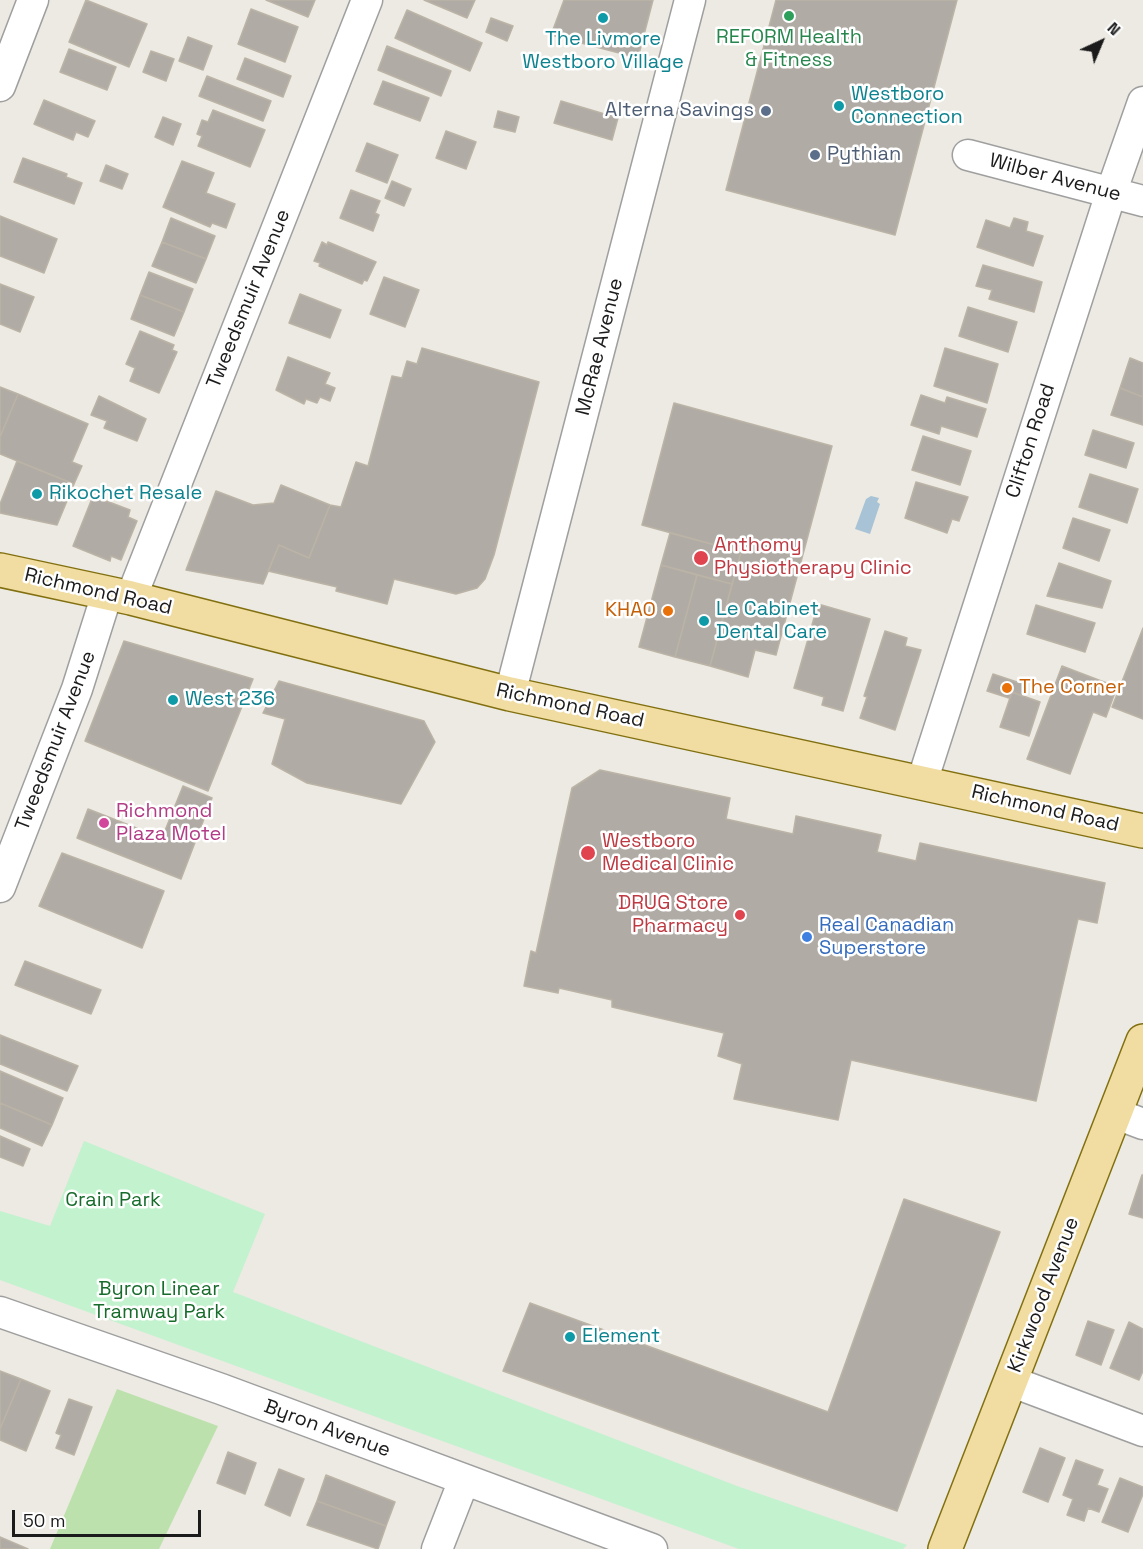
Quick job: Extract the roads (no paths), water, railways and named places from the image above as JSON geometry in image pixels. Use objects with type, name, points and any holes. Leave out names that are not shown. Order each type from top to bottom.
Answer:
[{"type":"main road","name":"Richmond Road","points":[[0,570],[119,596],[510,694],[1143,831]]},
{"type":"main road","name":"Kirkwood Avenue","points":[[945,1549],[1010,1381],[1129,1118],[1143,1041]]},
{"type":"street","points":[[0,86],[33,0]]},
{"type":"street","name":"Tweedsmuir Avenue","points":[[0,886],[77,689],[119,596],[367,0]]},
{"type":"street","name":"McRae Avenue","points":[[510,694],[690,0]]},
{"type":"street","name":"Clifton Road","points":[[922,782],[1111,193],[1143,102]]},
{"type":"street","name":"Wilber Avenue","points":[[968,155],[1143,201]]},
{"type":"street","name":"Byron Avenue","points":[[0,1312],[221,1389],[652,1549]]},
{"type":"street","points":[[1010,1381],[1143,1431]]},
{"type":"street","points":[[437,1549],[464,1480]]},
{"type":"water","points":[[871,496],[879,498],[877,502],[880,504],[870,534],[855,529],[866,499]]},
{"type":"place","name":"REFORM Health & Fitness","points":[[789,16]]},
{"type":"place","name":"The Livmore Westboro Village","points":[[603,18]]},
{"type":"place","name":"Westboro Connection","points":[[839,106]]},
{"type":"place","name":"Alterna Savings","points":[[766,111]]},
{"type":"place","name":"Pythian","points":[[815,155]]},
{"type":"place","name":"Rikochet Resale","points":[[37,494]]},
{"type":"place","name":"Anthomy Physiotherapy Clinic","points":[[701,558]]},
{"type":"place","name":"KHAO","points":[[668,611]]},
{"type":"place","name":"Le Cabinet Dental Care","points":[[704,621]]},
{"type":"place","name":"The Corner","points":[[1007,688]]},
{"type":"place","name":"West 236","points":[[173,700]]},
{"type":"place","name":"Richmond Plaza Motel","points":[[104,823]]},
{"type":"place","name":"Westboro Medical Clinic","points":[[588,853]]},
{"type":"place","name":"DRUG Store Pharmacy","points":[[740,915]]},
{"type":"place","name":"Real Canadian Superstore","points":[[807,937]]},
{"type":"place","name":"Element","points":[[570,1337]]},
{"type":"park label","name":"Crain Park","points":[[113,1201]]},
{"type":"park label","name":"Byron Linear Tramway Park","points":[[159,1302]]}]
